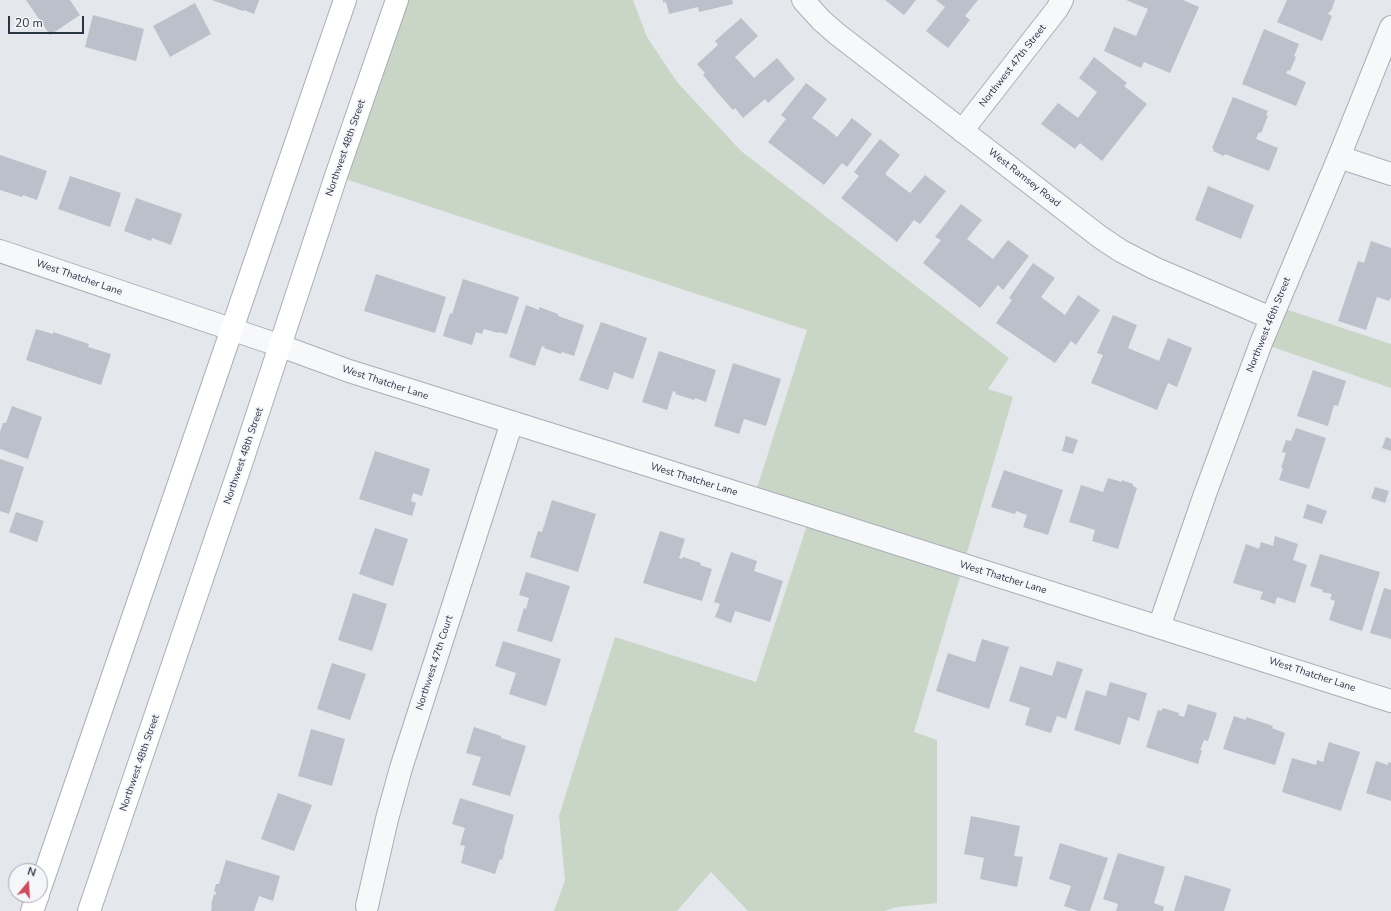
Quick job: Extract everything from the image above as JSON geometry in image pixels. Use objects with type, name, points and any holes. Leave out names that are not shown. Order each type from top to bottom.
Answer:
[{"type":"main road","points":[[48,865],[345,0]]},
{"type":"main road","name":"Northwest 48th Street","points":[[89,911],[281,346],[336,176],[397,0]]},
{"type":"street","name":"West Ramsey Road","points":[[803,0],[820,20],[837,34],[1100,237],[1121,251],[1154,268],[1271,318]]},
{"type":"street","name":"Northwest 47th Street","points":[[962,131],[1057,9],[1062,0]]},
{"type":"street","name":"Northwest 46th Street","points":[[1159,627],[1205,494],[1271,318],[1339,157],[1391,27]]},
{"type":"street","points":[[1339,157],[1391,174]]},
{"type":"street","name":"West Thatcher Lane","points":[[1,254],[281,346],[338,368],[1391,701]]},
{"type":"street","name":"Northwest 47th Court","points":[[367,906],[401,768],[512,422]]},
{"type":"green space","points":[[397,0],[633,0],[647,37],[677,82],[741,151],[1009,358],[988,389],[1013,397],[914,732],[937,740],[937,903],[897,907],[884,911],[748,911],[711,872],[677,911],[554,911],[565,880],[559,816],[615,637],[756,682],[810,516],[754,498],[807,330],[336,176]]},
{"type":"green space","points":[[1276,306],[1391,344],[1391,388],[1261,343]]},
{"type":"building","points":[[26,0],[70,0],[80,15],[50,35]]},
{"type":"building","points":[[212,0],[259,0],[254,14]]},
{"type":"building","points":[[663,0],[732,0],[733,4],[699,12],[698,7],[669,14],[666,2],[663,3]]},
{"type":"building","points":[[885,0],[916,0],[904,15]]},
{"type":"building","points":[[936,0],[978,0],[965,16],[970,20],[948,48],[926,31],[945,7]]},
{"type":"building","points":[[1126,0],[1183,0],[1199,7],[1170,73],[1144,62],[1141,68],[1104,51],[1114,27],[1136,36],[1148,9]]},
{"type":"building","points":[[1287,0],[1335,0],[1331,11],[1328,14],[1332,16],[1322,41],[1277,22]]},
{"type":"building","points":[[195,3],[211,34],[170,57],[153,26]]},
{"type":"building","points":[[93,15],[144,29],[136,61],[85,47]]},
{"type":"building","points":[[741,18],[758,36],[735,57],[754,78],[777,58],[795,79],[768,103],[765,99],[743,118],[735,108],[733,110],[717,92],[703,75],[705,73],[697,64],[718,45],[715,41]]},
{"type":"building","points":[[1264,29],[1299,44],[1294,56],[1296,57],[1290,71],[1288,70],[1286,73],[1306,82],[1296,106],[1242,84]]},
{"type":"building","points":[[1094,57],[1127,83],[1124,86],[1147,104],[1102,161],[1080,143],[1075,149],[1041,124],[1058,103],[1078,118],[1097,92],[1079,78]]},
{"type":"building","points":[[806,83],[827,99],[812,118],[837,137],[852,118],[872,134],[847,167],[842,163],[824,185],[768,142],[786,119],[781,115]]},
{"type":"building","points":[[1233,97],[1268,111],[1266,115],[1268,116],[1261,133],[1259,132],[1256,139],[1278,148],[1269,171],[1225,154],[1224,156],[1213,151],[1214,149],[1212,148]]},
{"type":"building","points":[[880,139],[900,155],[885,174],[910,193],[925,175],[946,191],[920,224],[914,220],[897,242],[841,198],[859,176],[854,172]]},
{"type":"building","points":[[0,155],[47,171],[37,200],[0,190]]},
{"type":"building","points":[[70,176],[121,193],[110,227],[58,209]]},
{"type":"building","points":[[1208,186],[1254,205],[1241,239],[1195,220]]},
{"type":"building","points":[[136,198],[182,214],[171,245],[152,238],[151,241],[124,231]]},
{"type":"building","points":[[961,204],[982,220],[967,239],[993,259],[1008,240],[1029,256],[1003,290],[998,285],[980,308],[923,263],[941,240],[935,237]]},
{"type":"building","points":[[1371,241],[1391,248],[1391,297],[1389,301],[1377,297],[1366,330],[1338,321],[1358,261],[1364,263]]},
{"type":"building","points":[[1033,263],[1055,278],[1041,297],[1065,315],[1078,295],[1100,310],[1076,345],[1071,341],[1055,363],[996,323],[1012,300],[1009,298]]},
{"type":"building","points":[[376,274],[446,297],[435,333],[364,311]]},
{"type":"building","points":[[463,279],[519,297],[507,334],[484,329],[482,334],[476,332],[472,345],[443,336],[450,313],[452,314]]},
{"type":"building","points":[[526,305],[539,310],[539,307],[558,314],[558,316],[584,325],[574,356],[562,352],[561,354],[542,346],[535,366],[509,357]]},
{"type":"building","points":[[1113,315],[1137,325],[1128,348],[1159,361],[1168,338],[1192,348],[1177,387],[1168,383],[1157,410],[1091,383],[1103,355],[1097,353]]},
{"type":"building","points":[[601,322],[647,338],[633,379],[614,372],[608,390],[579,380]]},
{"type":"building","points":[[36,329],[53,334],[53,332],[89,344],[88,347],[111,354],[101,385],[26,360]]},
{"type":"building","points":[[659,351],[716,370],[706,402],[675,394],[676,392],[673,391],[667,410],[642,402]]},
{"type":"building","points":[[733,363],[781,379],[766,426],[744,419],[739,434],[714,426]]},
{"type":"building","points":[[1313,370],[1346,381],[1338,406],[1334,405],[1328,426],[1297,416]]},
{"type":"building","points":[[12,406],[42,417],[28,459],[0,449],[0,432],[3,423],[6,423]]},
{"type":"building","points":[[1296,428],[1326,438],[1309,489],[1279,480],[1286,453],[1282,452],[1286,440],[1291,441]]},
{"type":"building","points":[[1066,436],[1078,440],[1073,454],[1062,451]]},
{"type":"building","points":[[1386,437],[1391,439],[1391,451],[1382,448]]},
{"type":"building","points":[[375,451],[430,469],[422,496],[413,493],[411,501],[416,503],[412,516],[359,499]]},
{"type":"building","points":[[0,459],[24,467],[9,514],[0,511]]},
{"type":"building","points":[[1004,470],[1063,490],[1048,535],[1023,527],[1027,515],[1016,511],[1015,514],[991,507]]},
{"type":"building","points":[[1108,478],[1122,482],[1122,480],[1133,484],[1133,486],[1137,488],[1118,549],[1092,541],[1095,530],[1069,522],[1081,485],[1103,492]]},
{"type":"building","points":[[1375,487],[1389,491],[1385,503],[1371,498]]},
{"type":"building","points":[[552,500],[596,514],[578,572],[530,557],[538,531],[542,532]]},
{"type":"building","points":[[1307,504],[1327,511],[1322,524],[1303,518]]},
{"type":"building","points":[[16,512],[44,521],[37,542],[9,532]]},
{"type":"building","points":[[375,528],[408,539],[393,586],[359,574]]},
{"type":"building","points":[[660,531],[685,539],[679,558],[682,559],[683,557],[701,563],[700,565],[712,569],[702,601],[643,583]]},
{"type":"building","points":[[1275,536],[1298,544],[1293,560],[1307,565],[1295,603],[1277,597],[1275,604],[1260,599],[1263,592],[1233,583],[1246,544],[1259,549],[1261,542],[1273,546]]},
{"type":"building","points":[[731,552],[757,561],[754,571],[783,581],[770,622],[735,611],[731,623],[715,617],[720,604],[714,602]]},
{"type":"building","points":[[1320,554],[1380,572],[1362,631],[1329,620],[1335,601],[1330,599],[1332,594],[1322,592],[1323,590],[1310,586]]},
{"type":"building","points":[[526,572],[570,586],[552,642],[517,631],[524,608],[526,609],[529,598],[519,595]]},
{"type":"building","points":[[1384,588],[1391,590],[1391,639],[1370,633]]},
{"type":"building","points":[[353,593],[387,604],[372,651],[338,640]]},
{"type":"building","points":[[982,639],[1009,647],[989,709],[936,691],[948,653],[975,662]]},
{"type":"building","points":[[503,641],[561,659],[546,706],[509,694],[516,673],[495,666]]},
{"type":"building","points":[[1057,661],[1083,669],[1066,719],[1057,716],[1051,733],[1025,725],[1030,708],[1009,701],[1020,666],[1052,676]]},
{"type":"building","points":[[332,663],[366,674],[350,720],[317,709]]},
{"type":"building","points":[[1110,682],[1147,693],[1139,721],[1128,717],[1120,745],[1074,730],[1086,690],[1106,696]]},
{"type":"building","points":[[1188,704],[1217,713],[1208,741],[1204,740],[1200,750],[1202,750],[1198,764],[1146,747],[1158,710],[1161,711],[1163,708],[1179,713],[1178,715],[1184,717]]},
{"type":"building","points":[[1234,716],[1246,720],[1246,717],[1273,726],[1272,728],[1285,733],[1275,765],[1223,749]]},
{"type":"building","points":[[474,727],[526,746],[510,796],[472,785],[481,757],[466,753]]},
{"type":"building","points":[[311,729],[345,739],[332,786],[298,776]]},
{"type":"building","points":[[1329,742],[1360,752],[1341,811],[1282,792],[1292,758],[1316,765],[1317,760],[1323,762]]},
{"type":"building","points":[[1376,761],[1388,765],[1388,762],[1391,763],[1391,801],[1366,793]]},
{"type":"building","points":[[278,793],[312,805],[294,851],[261,839]]},
{"type":"building","points":[[460,798],[514,815],[502,860],[500,859],[495,874],[461,863],[465,846],[460,845],[465,828],[452,824]]},
{"type":"building","points":[[971,816],[1020,826],[1014,856],[1023,857],[1017,887],[980,879],[984,858],[964,854]]},
{"type":"building","points":[[1060,843],[1108,858],[1090,911],[1078,911],[1064,906],[1071,886],[1049,879]]},
{"type":"building","points":[[1118,853],[1165,867],[1154,903],[1164,907],[1163,911],[1116,911],[1118,904],[1103,899]]},
{"type":"building","points":[[226,860],[280,876],[273,901],[259,896],[254,911],[211,911],[214,894],[216,895],[216,892],[214,892],[216,884],[219,884]]},
{"type":"building","points":[[1185,875],[1231,889],[1224,911],[1174,911]]}]
